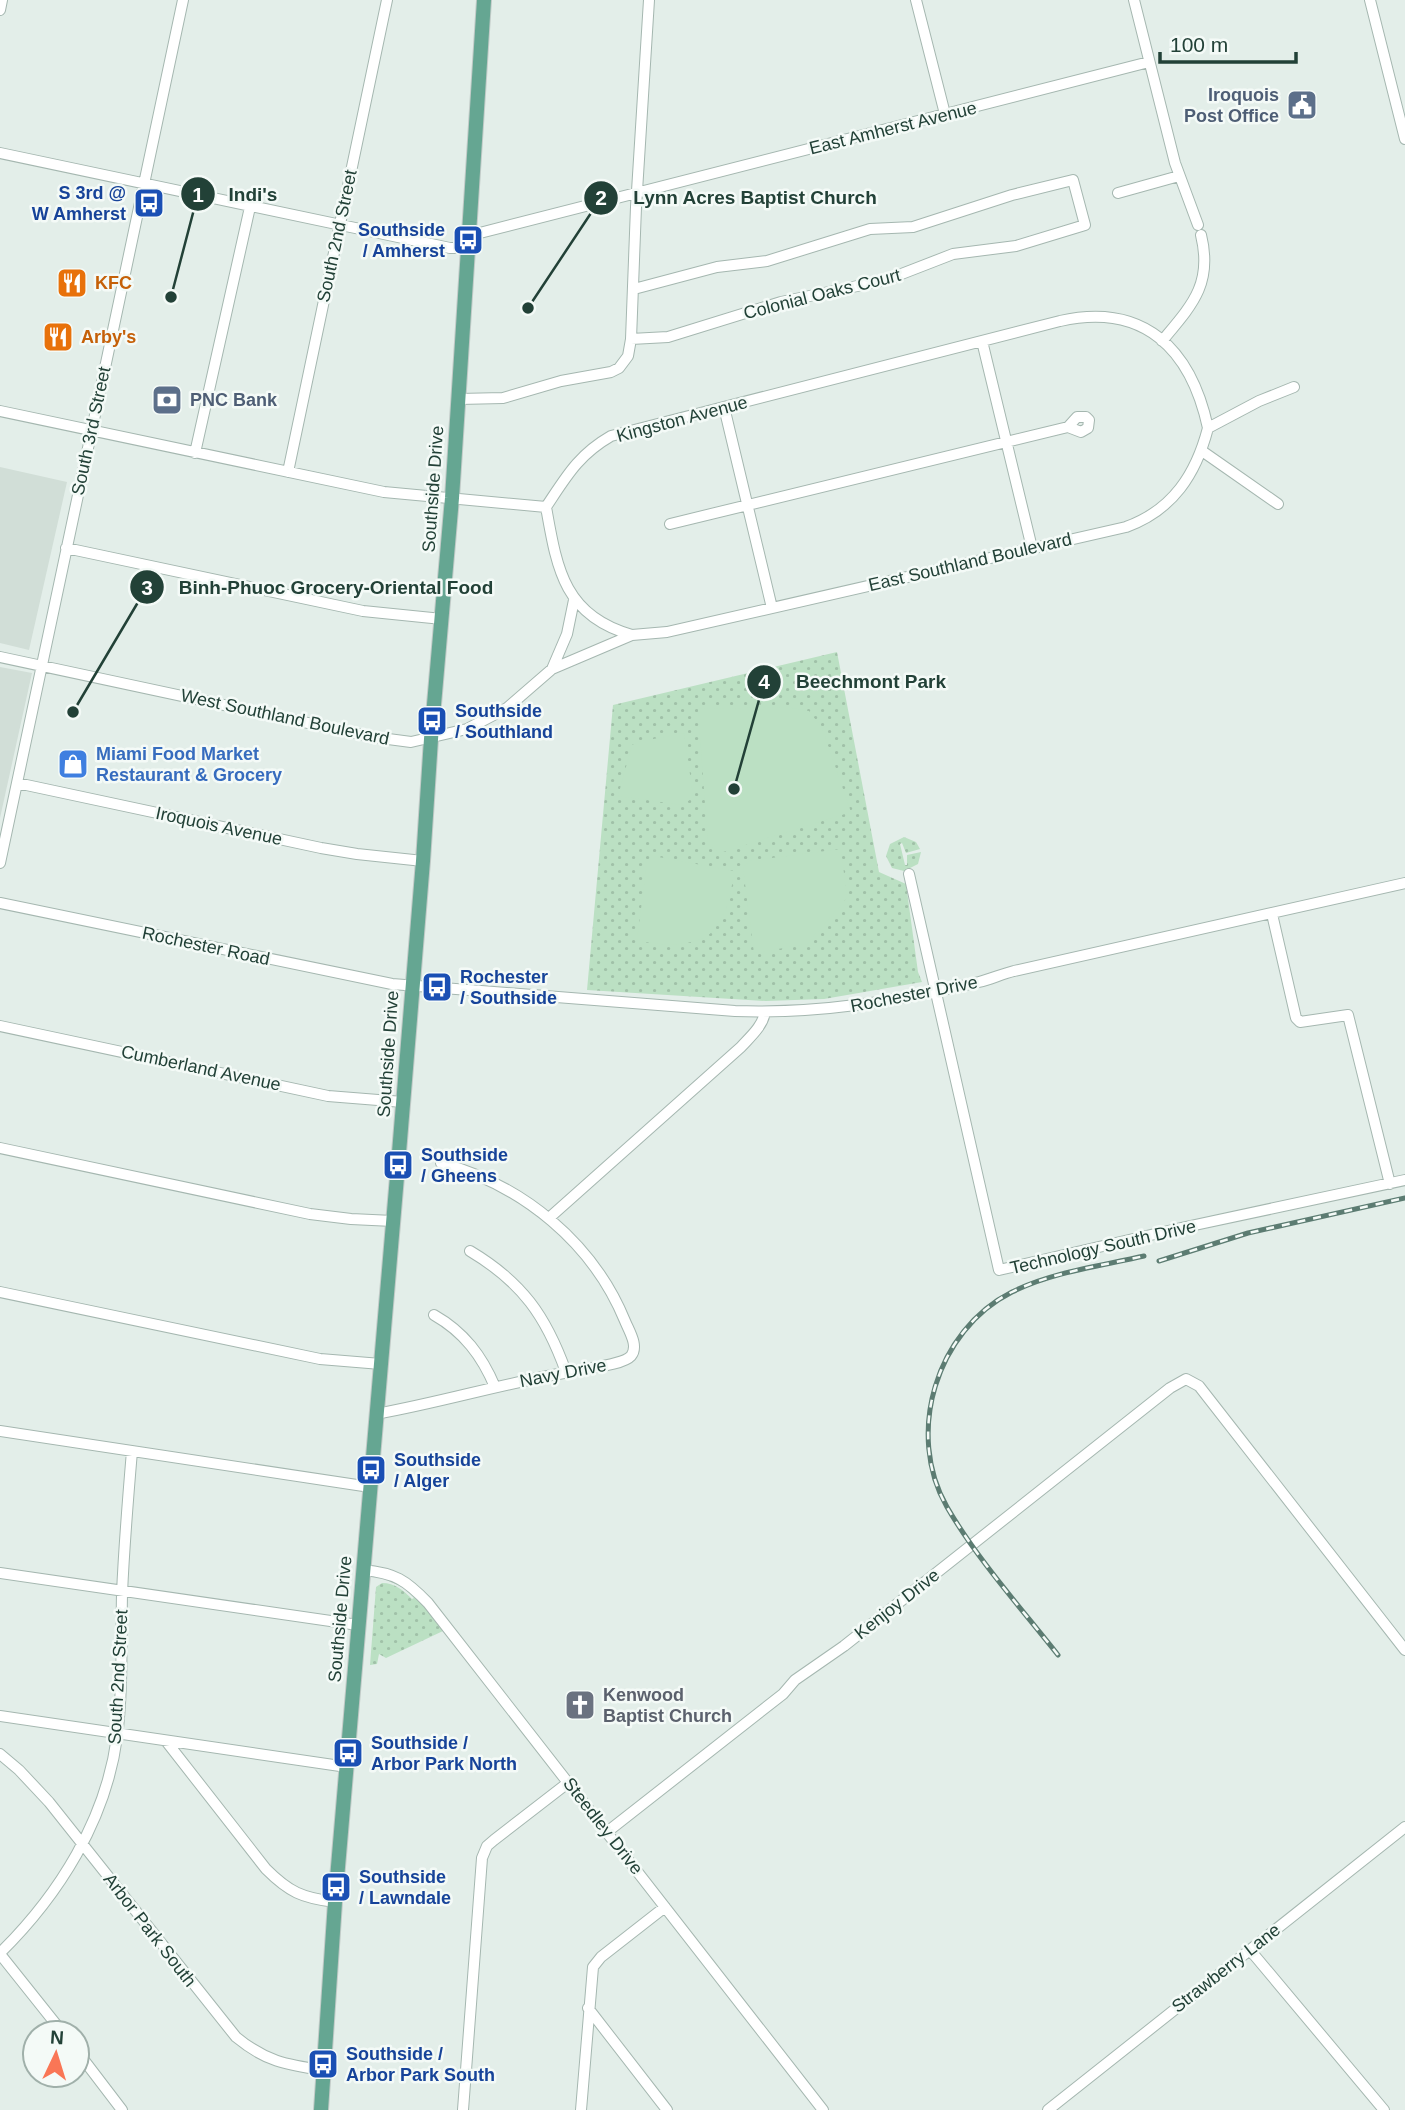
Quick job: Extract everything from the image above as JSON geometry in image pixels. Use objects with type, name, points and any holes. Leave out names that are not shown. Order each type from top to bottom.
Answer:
[{"type":"main road","name":"Southside Drive","points":[[321,2110],[335,1902],[423,861],[430,739],[443,619],[484,0]]},
{"type":"street","points":[[0,10],[2,0]]},
{"type":"street","name":"South 3rd Street","points":[[0,863],[183,0]]},
{"type":"street","name":"South 2nd Street","points":[[288,472],[387,0]]},
{"type":"street","points":[[459,399],[503,398],[561,381],[611,372],[619,368],[628,356],[649,0]]},
{"type":"street","points":[[916,0],[946,114]]},
{"type":"street","points":[[1133,0],[1180,176],[1200,230],[1205,257],[1201,286],[1191,307],[1163,341]]},
{"type":"street","points":[[1370,0],[1405,139]]},
{"type":"street","name":"East Amherst Avenue","points":[[468,242],[637,193],[1149,62]]},
{"type":"street","points":[[0,153],[450,248],[468,242]]},
{"type":"street","points":[[1118,193],[1180,176]]},
{"type":"street","name":"Colonial Oaks Court","points":[[631,339],[668,337],[781,302],[886,281],[953,254],[1016,246],[1085,225],[1073,180],[1012,195],[913,227],[850,233],[767,261],[717,267],[634,289]]},
{"type":"street","points":[[195,453],[250,207]]},
{"type":"street","name":"Kingston Avenue","points":[[546,508],[577,461],[611,436],[1077,317],[1095,316],[1132,322],[1153,332],[1173,349],[1187,368],[1204,407],[1208,428]]},
{"type":"street","points":[[982,341],[1032,548]]},
{"type":"street","points":[[1208,428],[1259,401],[1293,387]]},
{"type":"street","points":[[724,407],[772,608]]},
{"type":"street","points":[[0,411],[384,492],[546,508],[558,566],[574,600],[604,624],[632,635]]},
{"type":"street","points":[[670,524],[1069,427]]},
{"type":"street","name":"East Southland Boulevard","points":[[592,653],[632,635],[667,632],[1143,521],[1175,496],[1188,480],[1202,451],[1208,428]]},
{"type":"street","points":[[1202,451],[1278,504]]},
{"type":"street","points":[[66,548],[363,611],[443,619]]},
{"type":"street","points":[[552,669],[567,634],[574,600]]},
{"type":"street","name":"West Southland Boulevard","points":[[0,657],[373,737],[411,742],[467,729],[487,720],[524,696],[552,669],[592,653]]},
{"type":"street","name":"Iroquois Avenue","points":[[17,783],[357,855],[423,861]]},
{"type":"street","points":[[909,874],[934,990]]},
{"type":"street","name":"Rochester Drive","points":[[412,985],[765,1012],[854,1006],[980,982],[1014,971],[1405,883]]},
{"type":"street","name":"Rochester Road","points":[[0,903],[392,984],[412,985]]},
{"type":"street","points":[[1272,914],[1296,1018],[1300,1023],[1308,1023],[1348,1015],[1390,1184]]},
{"type":"street","name":"Technology South Drive","points":[[934,990],[999,1270],[1405,1180]]},
{"type":"street","points":[[549,1218],[741,1047],[765,1017],[765,1012]]},
{"type":"street","name":"Cumberland Avenue","points":[[0,1026],[328,1096],[403,1102]]},
{"type":"street","points":[[0,1148],[310,1214],[393,1221]]},
{"type":"street","name":"Navy Drive","points":[[376,1414],[611,1364],[633,1354],[634,1342],[609,1289],[578,1247],[549,1218],[519,1196],[485,1178],[441,1163]]},
{"type":"street","points":[[470,1251],[510,1280],[539,1314],[554,1339],[566,1372]]},
{"type":"street","points":[[0,1292],[320,1359],[381,1364]]},
{"type":"street","points":[[434,1315],[467,1339],[487,1366],[495,1387]]},
{"type":"street","name":"Kenjoy Drive","points":[[607,1832],[783,1694],[795,1681],[844,1646],[1181,1380],[1189,1379],[1199,1386],[1405,1650]]},
{"type":"street","points":[[0,1431],[370,1487]]},
{"type":"street","name":"South 2nd Street","points":[[0,1953],[44,1906],[82,1844],[96,1816],[106,1785],[118,1733],[122,1591],[132,1451]]},
{"type":"street","name":"Steedley Drive","points":[[363,1570],[382,1571],[398,1577],[413,1586],[428,1603],[823,2110]]},
{"type":"street","points":[[0,1573],[358,1625]]},
{"type":"street","points":[[0,1716],[347,1767]]},
{"type":"street","points":[[166,1741],[266,1869],[281,1883],[306,1898],[335,1902]]},
{"type":"street","name":"Arbor Park South","points":[[0,1754],[49,1802],[236,2037],[256,2053],[276,2062],[323,2070]]},
{"type":"street","points":[[463,2110],[482,1858],[487,1846],[569,1782]]},
{"type":"street","name":"Strawberry Lane","points":[[1048,2110],[1405,1827]]},
{"type":"street","points":[[581,2110],[591,1973],[596,1961],[665,1907]]},
{"type":"street","points":[[1250,1950],[1384,2110]]},
{"type":"street","points":[[0,1953],[52,2019]]},
{"type":"street","points":[[588,2008],[667,2110]]},
{"type":"street","points":[[91,2069],[122,2110]]},
{"type":"shaded area","points":[[0,467],[67,482],[29,650],[0,643]]},
{"type":"shaded area","points":[[0,667],[32,673],[0,818]]},
{"type":"green space","points":[[837,652],[879,872],[906,884],[918,972],[922,982],[824,999],[766,1001],[587,990],[613,705]]},
{"type":"green space","points":[[786,707],[809,711],[822,728],[851,812],[720,853],[708,844],[698,709]]},
{"type":"green space","points":[[684,733],[693,795],[691,799],[682,805],[618,796],[632,745]]},
{"type":"green space","points":[[904,837],[916,842],[920,849],[906,853],[902,843],[900,844],[905,865],[907,855],[921,852],[918,864],[904,871],[892,868],[886,856],[890,844]]},
{"type":"green space","points":[[841,849],[847,898],[807,944],[754,953],[743,868],[749,861]]},
{"type":"green space","points":[[653,856],[734,871],[726,909],[710,934],[699,940],[672,944],[637,940],[647,862]]},
{"type":"green space","points":[[387,1580],[404,1587],[412,1593],[443,1631],[386,1658],[379,1654],[377,1664],[370,1665],[376,1587],[382,1583],[391,1584],[414,1598],[404,1588]]},
{"type":"railway","points":[[1159,1261],[1248,1233],[1405,1198]]},
{"type":"railway","points":[[1058,1655],[986,1564],[947,1507],[935,1478],[929,1448],[929,1417],[935,1386],[947,1357],[964,1331],[986,1309],[1012,1292],[1060,1274],[1144,1256]]},
{"type":"place","name":"Iroquois Post Office","points":[[1302,105]]},
{"type":"place","name":"S 3rd @ W Amherst","points":[[149,203]]},
{"type":"place","name":"Southside / Amherst","points":[[468,240]]},
{"type":"place","name":"KFC","points":[[72,283]]},
{"type":"place","name":"Indi's","points":[[171,297]]},
{"type":"place","name":"Lynn Acres Baptist Church","points":[[528,308]]},
{"type":"place","name":"Arby's","points":[[58,337]]},
{"type":"place","name":"PNC Bank","points":[[167,400]]},
{"type":"place","name":"Binh-Phuoc Grocery-Oriental Food","points":[[73,712]]},
{"type":"place","name":"Southside / Southland","points":[[432,721]]},
{"type":"place","name":"Miami Food Market Restaurant & Grocery","points":[[73,764]]},
{"type":"place","name":"Beechmont Park","points":[[734,789]]},
{"type":"place","name":"Rochester / Southside","points":[[437,987]]},
{"type":"place","name":"Southside / Gheens","points":[[398,1165]]},
{"type":"place","name":"Southside / Alger","points":[[371,1470]]},
{"type":"place","name":"Kenwood Baptist Church","points":[[580,1705]]},
{"type":"place","name":"Southside / Arbor Park North","points":[[348,1753]]},
{"type":"place","name":"Southside / Lawndale","points":[[336,1887]]},
{"type":"place","name":"Southside / Arbor Park South","points":[[323,2064]]}]
